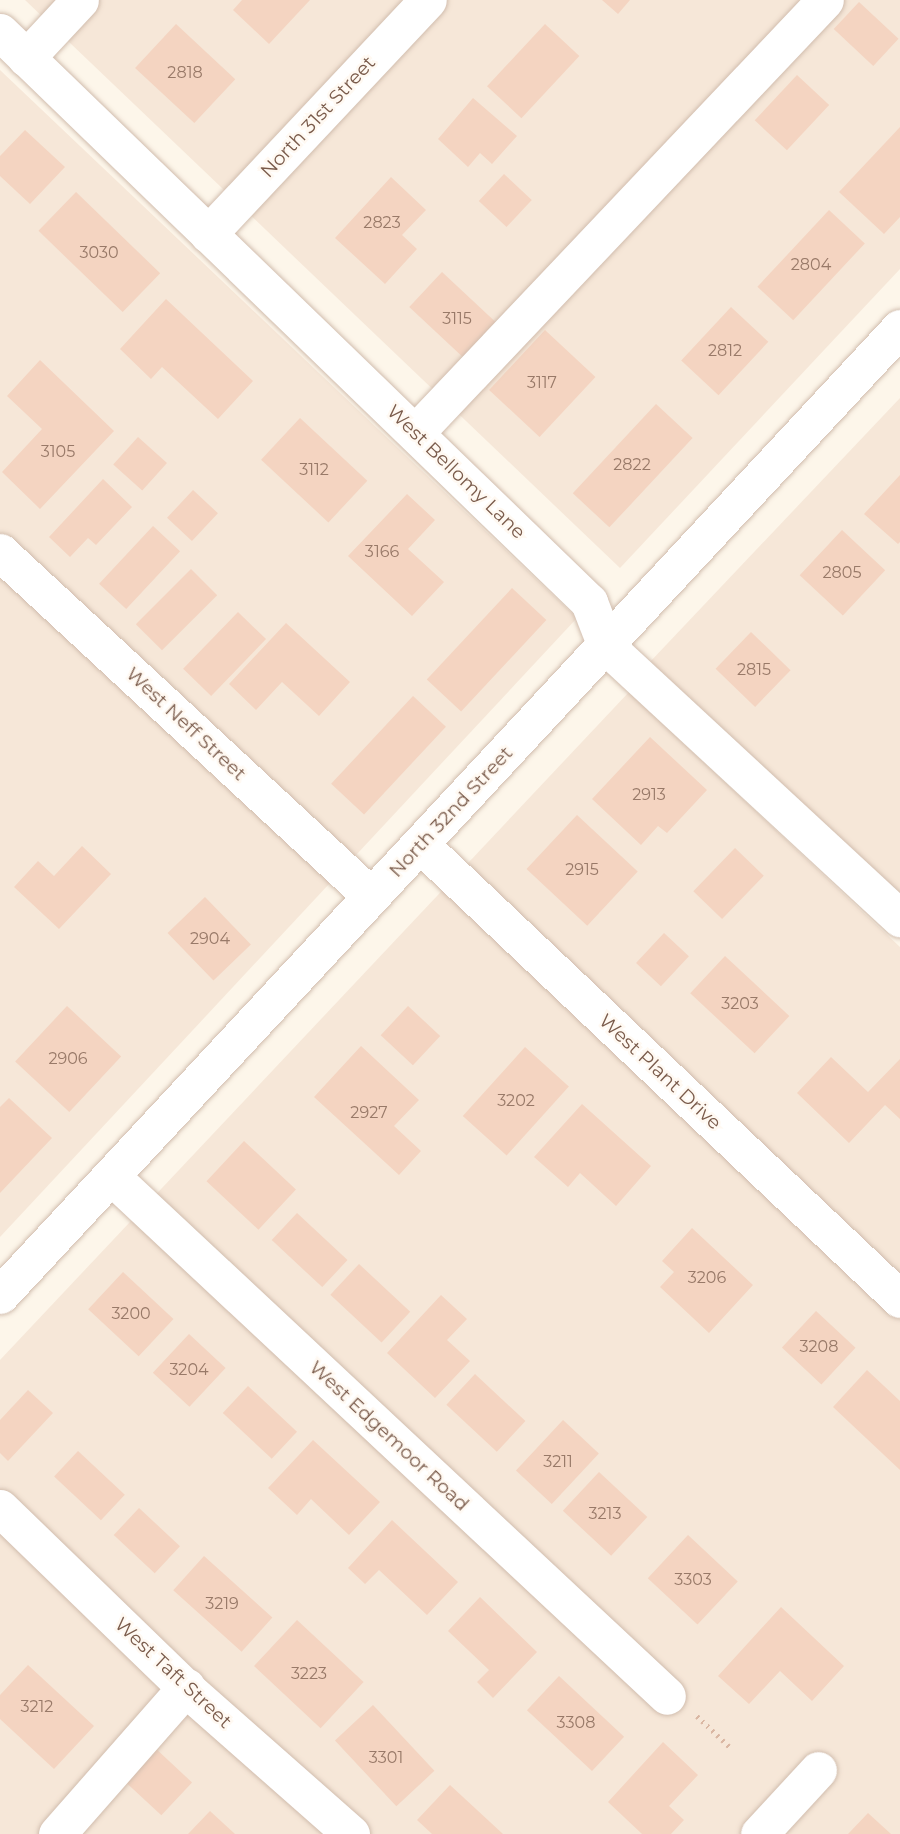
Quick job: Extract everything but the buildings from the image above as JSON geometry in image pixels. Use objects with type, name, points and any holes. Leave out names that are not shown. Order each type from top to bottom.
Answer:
[{"type":"street","points":[[26,58],[80,0]]},
{"type":"street","name":"North 31st Street","points":[[208,234],[428,0]]},
{"type":"street","points":[[415,433],[825,0]]},
{"type":"street","name":"West Bellomy Lane","points":[[0,32],[589,602],[606,646],[900,918]]},
{"type":"street","name":"North 32nd Street","points":[[0,1294],[900,328]]},
{"type":"street","name":"West Neff Street","points":[[0,552],[371,896]]},
{"type":"street","name":"West Plant Drive","points":[[421,845],[900,1299]]},
{"type":"street","name":"West Edgemoor Road","points":[[111,1176],[677,1701]]},
{"type":"street","name":"West Taft Street","points":[[0,1508],[186,1687],[351,1834]]},
{"type":"street","points":[[57,1834],[186,1687]]},
{"type":"street","points":[[758,1834],[818,1770]]},
{"type":"path","points":[[677,1701],[732,1749]]},
{"type":"shaded area","points":[[25,0],[900,0],[900,269],[620,568]]},
{"type":"shaded area","points":[[0,70],[577,618],[0,1237]]},
{"type":"shaded area","points":[[900,398],[900,899],[649,663]]},
{"type":"shaded area","points":[[629,692],[900,947],[900,1834],[0,1834],[0,1360]]}]
